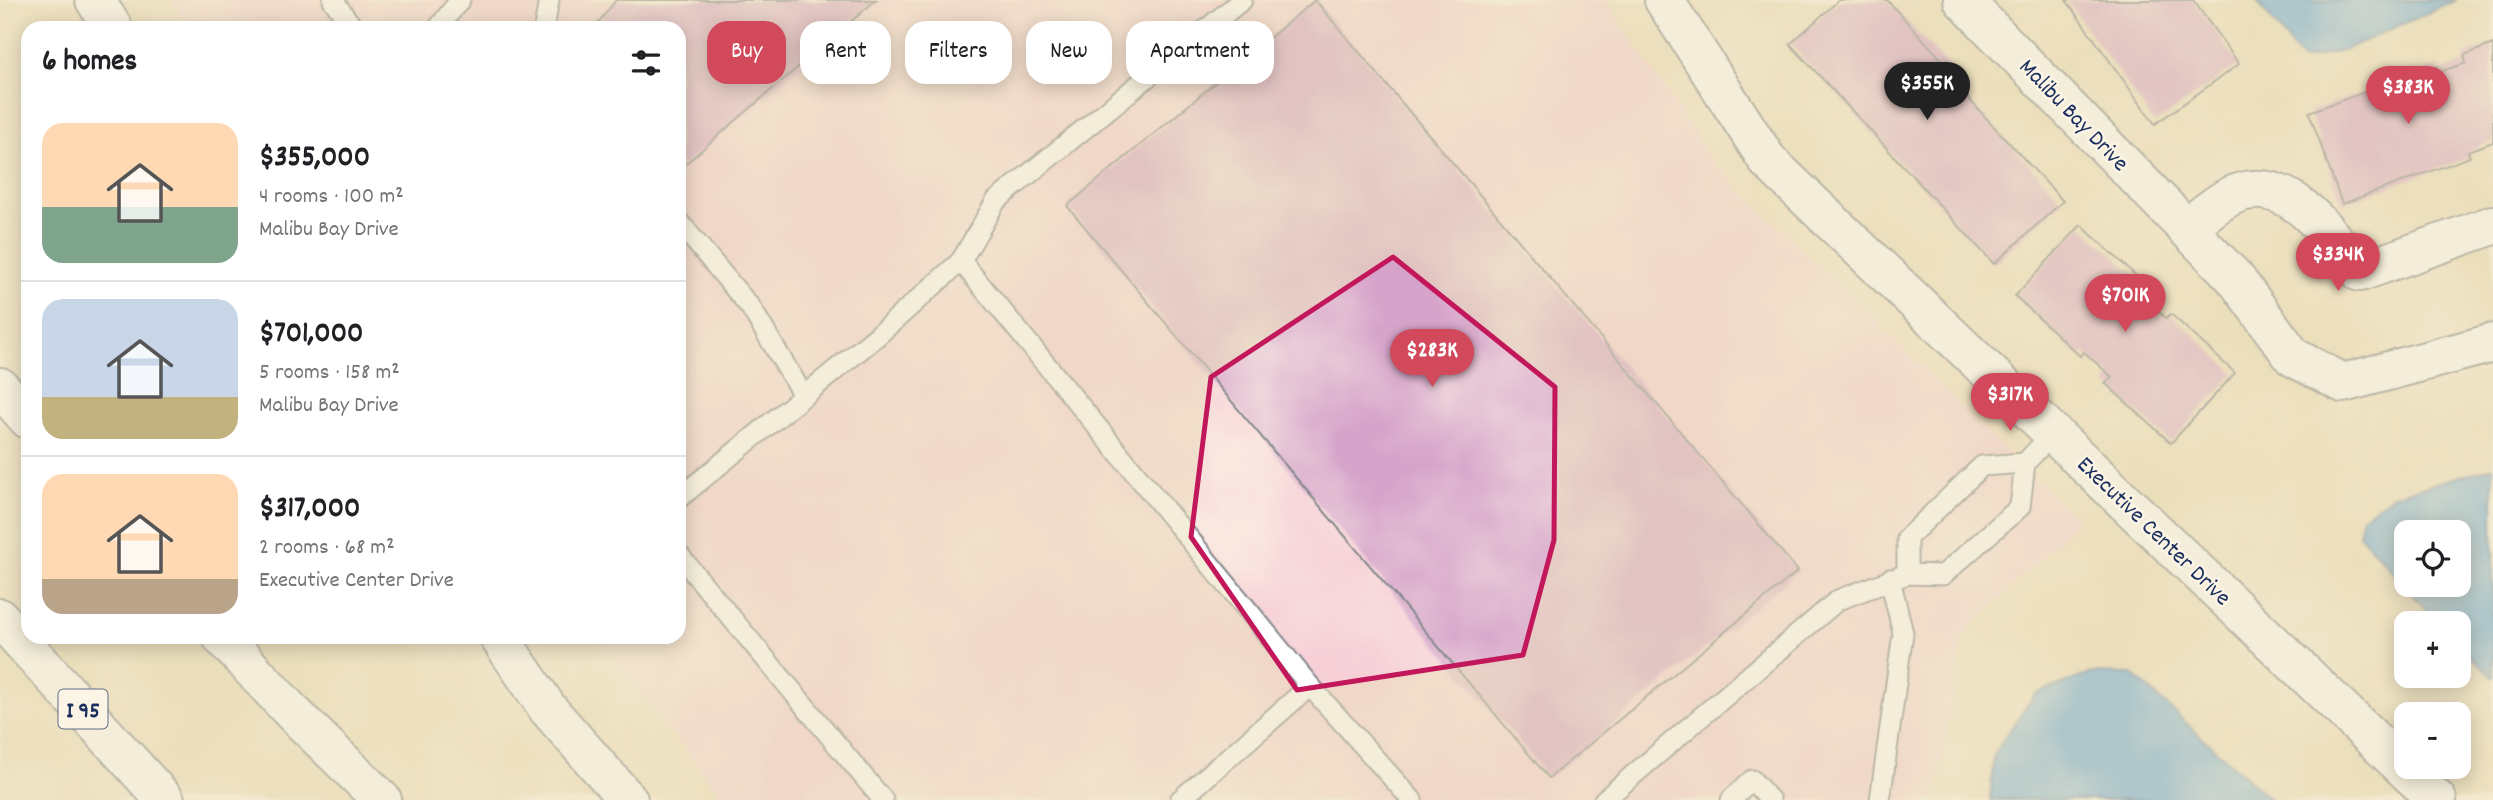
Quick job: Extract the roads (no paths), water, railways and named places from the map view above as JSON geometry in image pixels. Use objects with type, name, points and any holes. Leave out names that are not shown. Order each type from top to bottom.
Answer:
[{"type":"main road","points":[[95,0],[108,21]]},
{"type":"main road","name":"Executive Center Drive","points":[[1664,0],[1768,161],[2437,800]]},
{"type":"main road","name":"Malibu Bay Drive","points":[[1963,0],[2235,278],[2293,358],[2343,383],[2493,343]]},
{"type":"main road","points":[[2186,228],[2231,196],[2256,189],[2281,193],[2312,216],[2360,272],[2493,225]]},
{"type":"main road","points":[[0,387],[21,411]]},
{"type":"main road","name":"I 95","points":[[0,618],[21,641]]},
{"type":"main road","name":"I 95","points":[[24,644],[165,800]]},
{"type":"main road","points":[[228,644],[291,712],[382,800]]},
{"type":"main road","points":[[504,644],[548,709],[628,800]]},
{"type":"lane","points":[[333,0],[348,21]]},
{"type":"lane","points":[[444,21],[460,0]]},
{"type":"lane","points":[[545,21],[549,0]]},
{"type":"lane","points":[[686,492],[877,336],[961,261],[996,201],[1242,0]]},
{"type":"lane","points":[[686,230],[751,308],[803,395]]},
{"type":"lane","points":[[961,261],[1310,686],[1412,800]]},
{"type":"lane","points":[[1604,800],[1838,600],[1899,577],[1942,575],[2020,507],[2025,463],[2053,433]]},
{"type":"lane","points":[[1880,800],[1903,633],[1899,577],[1907,538],[1982,466],[2025,463]]},
{"type":"lane","points":[[686,563],[883,800]]},
{"type":"lane","points":[[1181,800],[1310,686]]},
{"type":"lane","points":[[1731,800],[1752,780],[1770,800]]},
{"type":"water","points":[[2256,0],[2457,0],[2341,51],[2302,60]]},
{"type":"water","points":[[2493,467],[2493,678],[2471,657],[2471,611],[2427,611],[2415,597],[2471,597],[2471,520],[2394,520],[2394,573],[2359,534],[2363,516],[2393,495]]},
{"type":"water","points":[[2092,673],[2132,674],[2271,800],[1990,800],[1994,753],[2035,694]]}]
